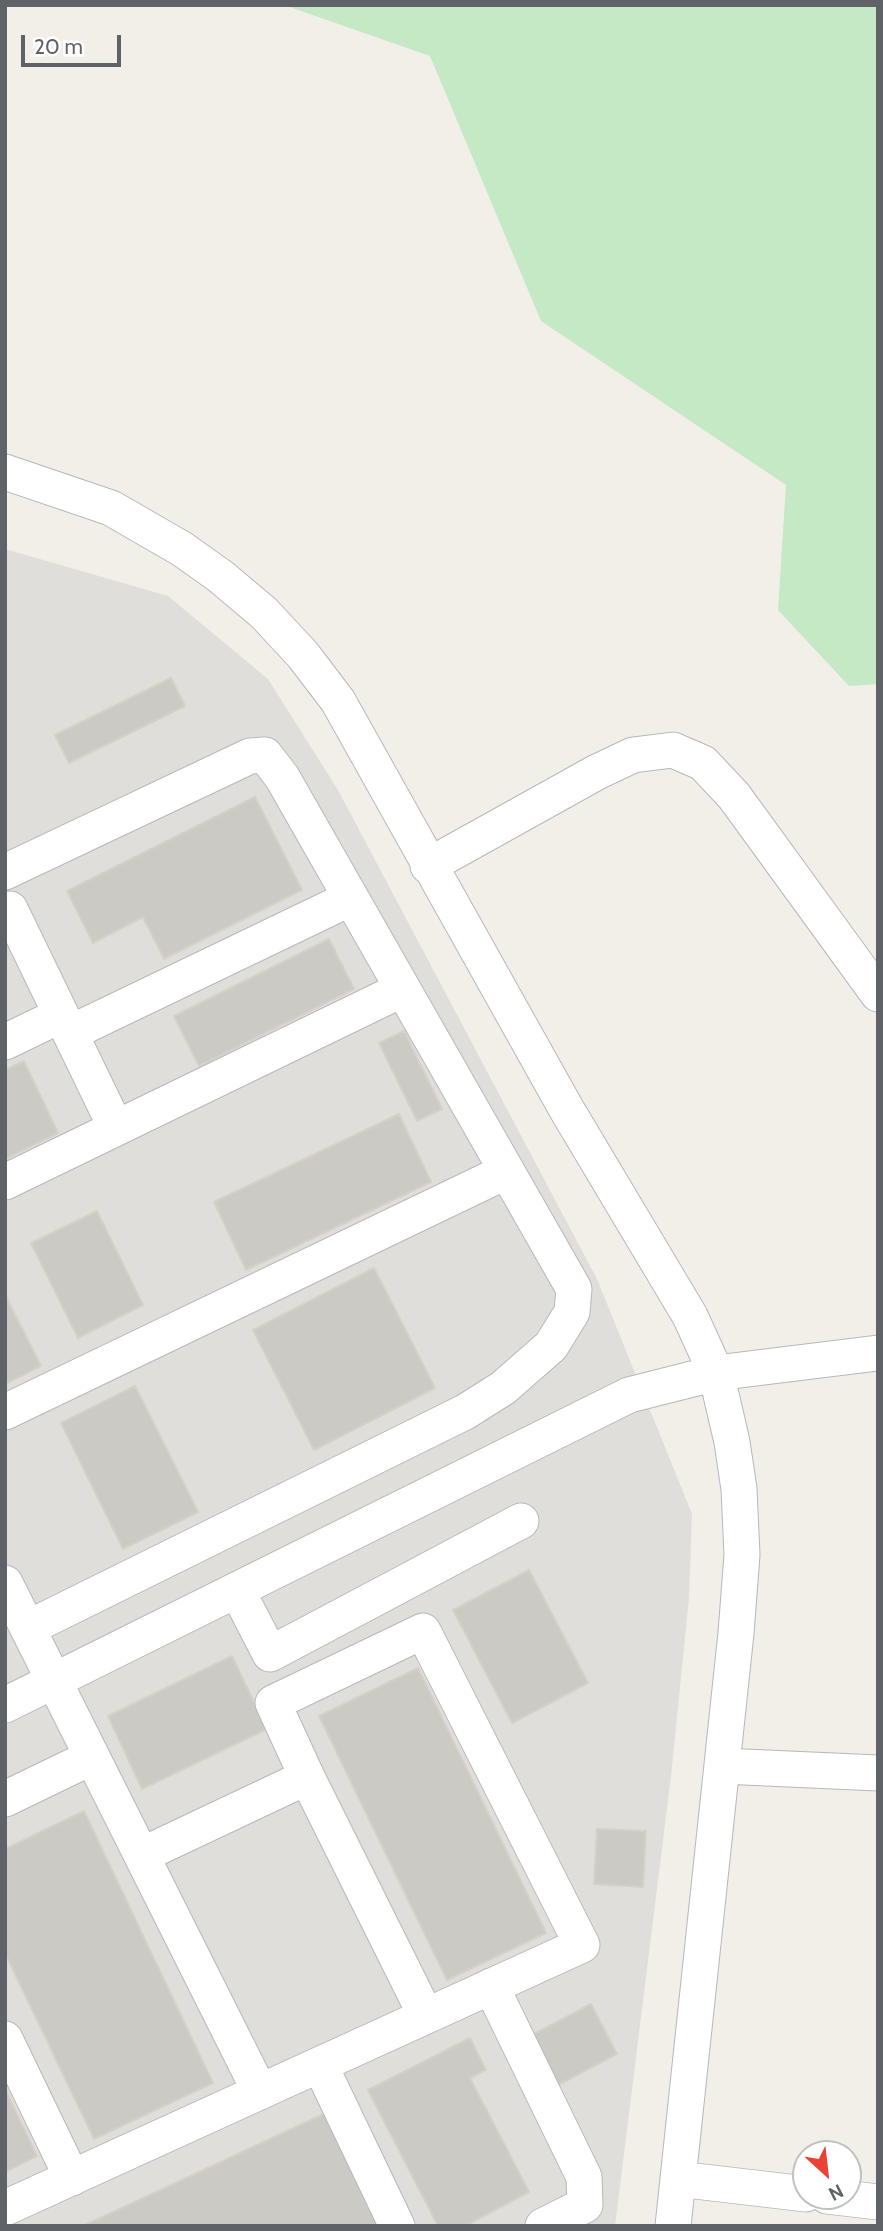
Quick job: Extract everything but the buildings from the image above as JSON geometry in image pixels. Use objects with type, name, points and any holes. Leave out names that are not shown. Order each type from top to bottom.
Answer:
[{"type":"street","points":[[5,472],[111,508],[182,549],[264,613],[303,655],[338,701],[379,772],[428,866],[567,1110],[690,1316],[716,1373],[732,1442],[739,1489],[742,1555],[673,2226]]},
{"type":"street","points":[[428,866],[597,772],[633,755],[673,751],[703,763],[734,796],[878,994]]},
{"type":"street","points":[[5,872],[250,755],[265,755],[282,777],[574,1289],[572,1312],[551,1346],[503,1388],[465,1412],[28,1628]]},
{"type":"street","points":[[5,1042],[66,1024],[351,898]]},
{"type":"street","points":[[7,907],[116,1128]]},
{"type":"street","points":[[5,1182],[403,989]]},
{"type":"street","points":[[5,1412],[507,1171]]},
{"type":"street","points":[[5,1705],[629,1395],[716,1373],[878,1353]]},
{"type":"street","points":[[237,1590],[270,1654],[521,1521]]},
{"type":"street","points":[[5,1583],[260,2092]]},
{"type":"street","points":[[5,2208],[582,1945],[423,1631],[273,1703],[426,2016]]},
{"type":"street","points":[[5,1800],[92,1757]]},
{"type":"street","points":[[722,1766],[878,1773]]},
{"type":"street","points":[[142,1855],[307,1777]]},
{"type":"street","points":[[491,1986],[584,2177],[584,2205],[543,2226]]},
{"type":"street","points":[[5,2039],[72,2178]]},
{"type":"street","points":[[320,2065],[397,2226]]},
{"type":"street","points":[[678,2179],[792,2192]]},
{"type":"shaded area","points":[[5,549],[168,596],[268,679],[338,790],[597,1279],[692,1514],[689,1598],[671,1776],[615,2226],[5,2226]]},
{"type":"green space","points":[[284,5],[875,5],[878,8],[878,684],[849,686],[778,610],[786,485],[541,321],[430,56]]}]
